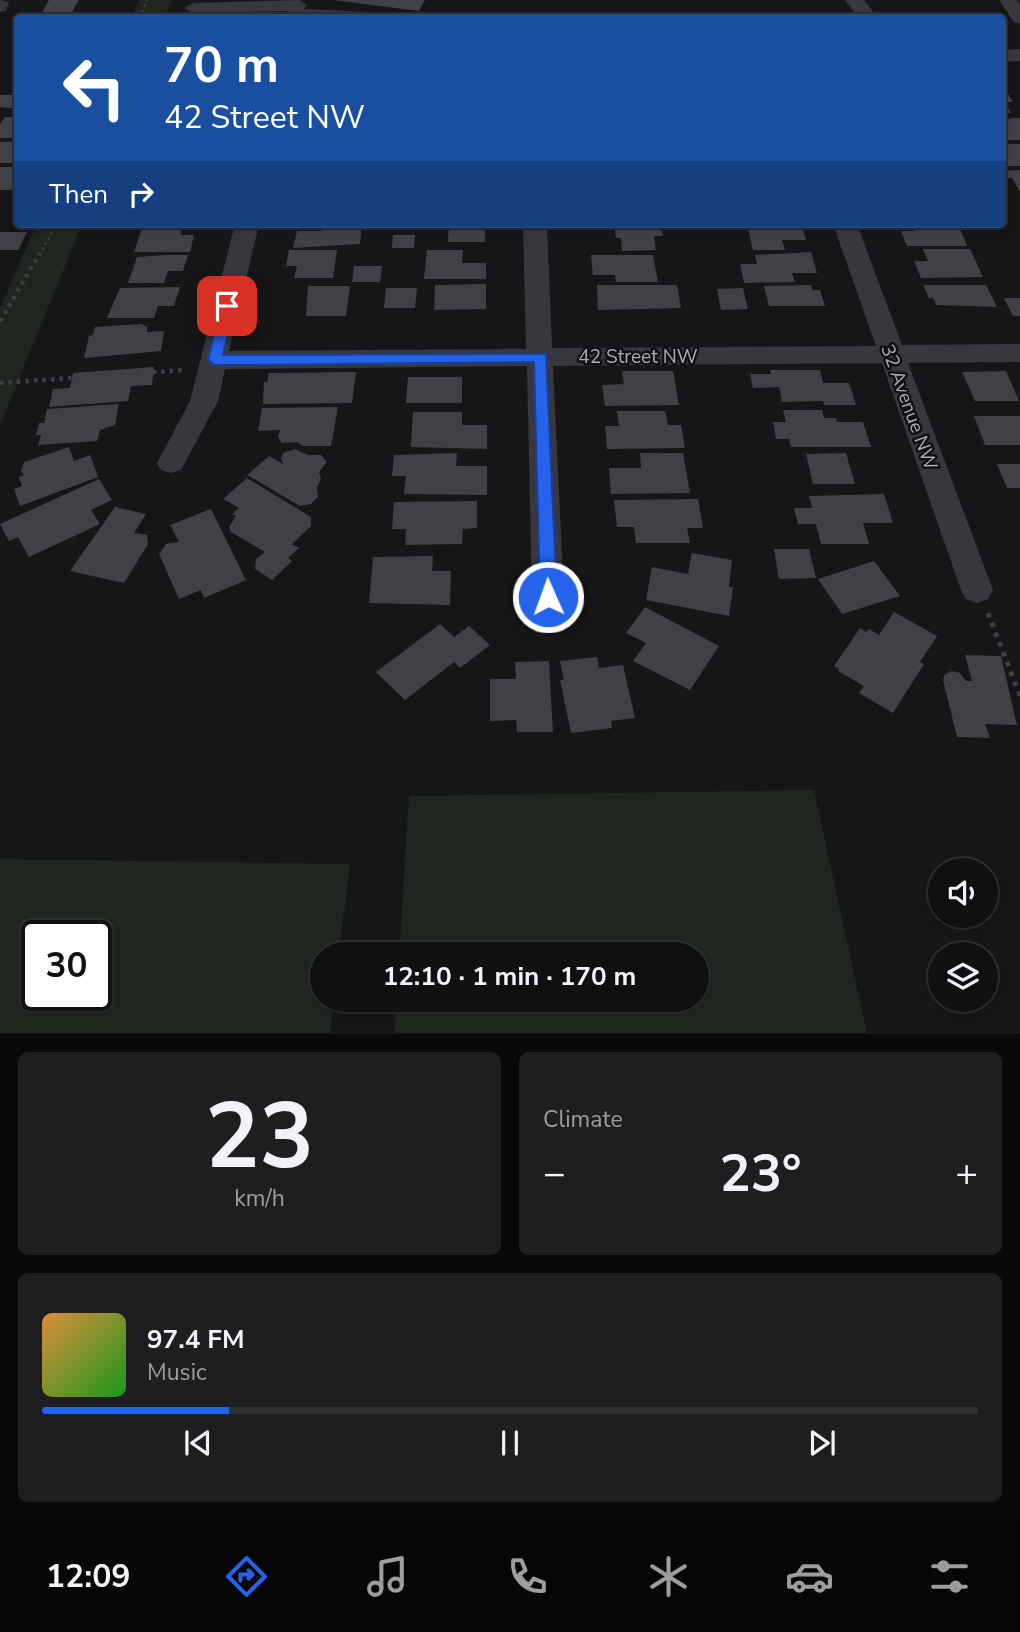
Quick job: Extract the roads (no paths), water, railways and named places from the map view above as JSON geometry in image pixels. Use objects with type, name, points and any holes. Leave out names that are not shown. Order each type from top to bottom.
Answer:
[{"type":"street","points":[[854,0],[866,14]]},
{"type":"street","points":[[1008,0],[1020,18]]},
{"type":"street","points":[[193,8],[222,3],[336,14]]},
{"type":"street","points":[[171,463],[204,401],[246,228]]},
{"type":"street","points":[[535,228],[548,597]]},
{"type":"street","name":"32 Avenue NW","points":[[846,228],[977,590]]},
{"type":"street","name":"42 Street NW","points":[[215,360],[1020,352]]}]
